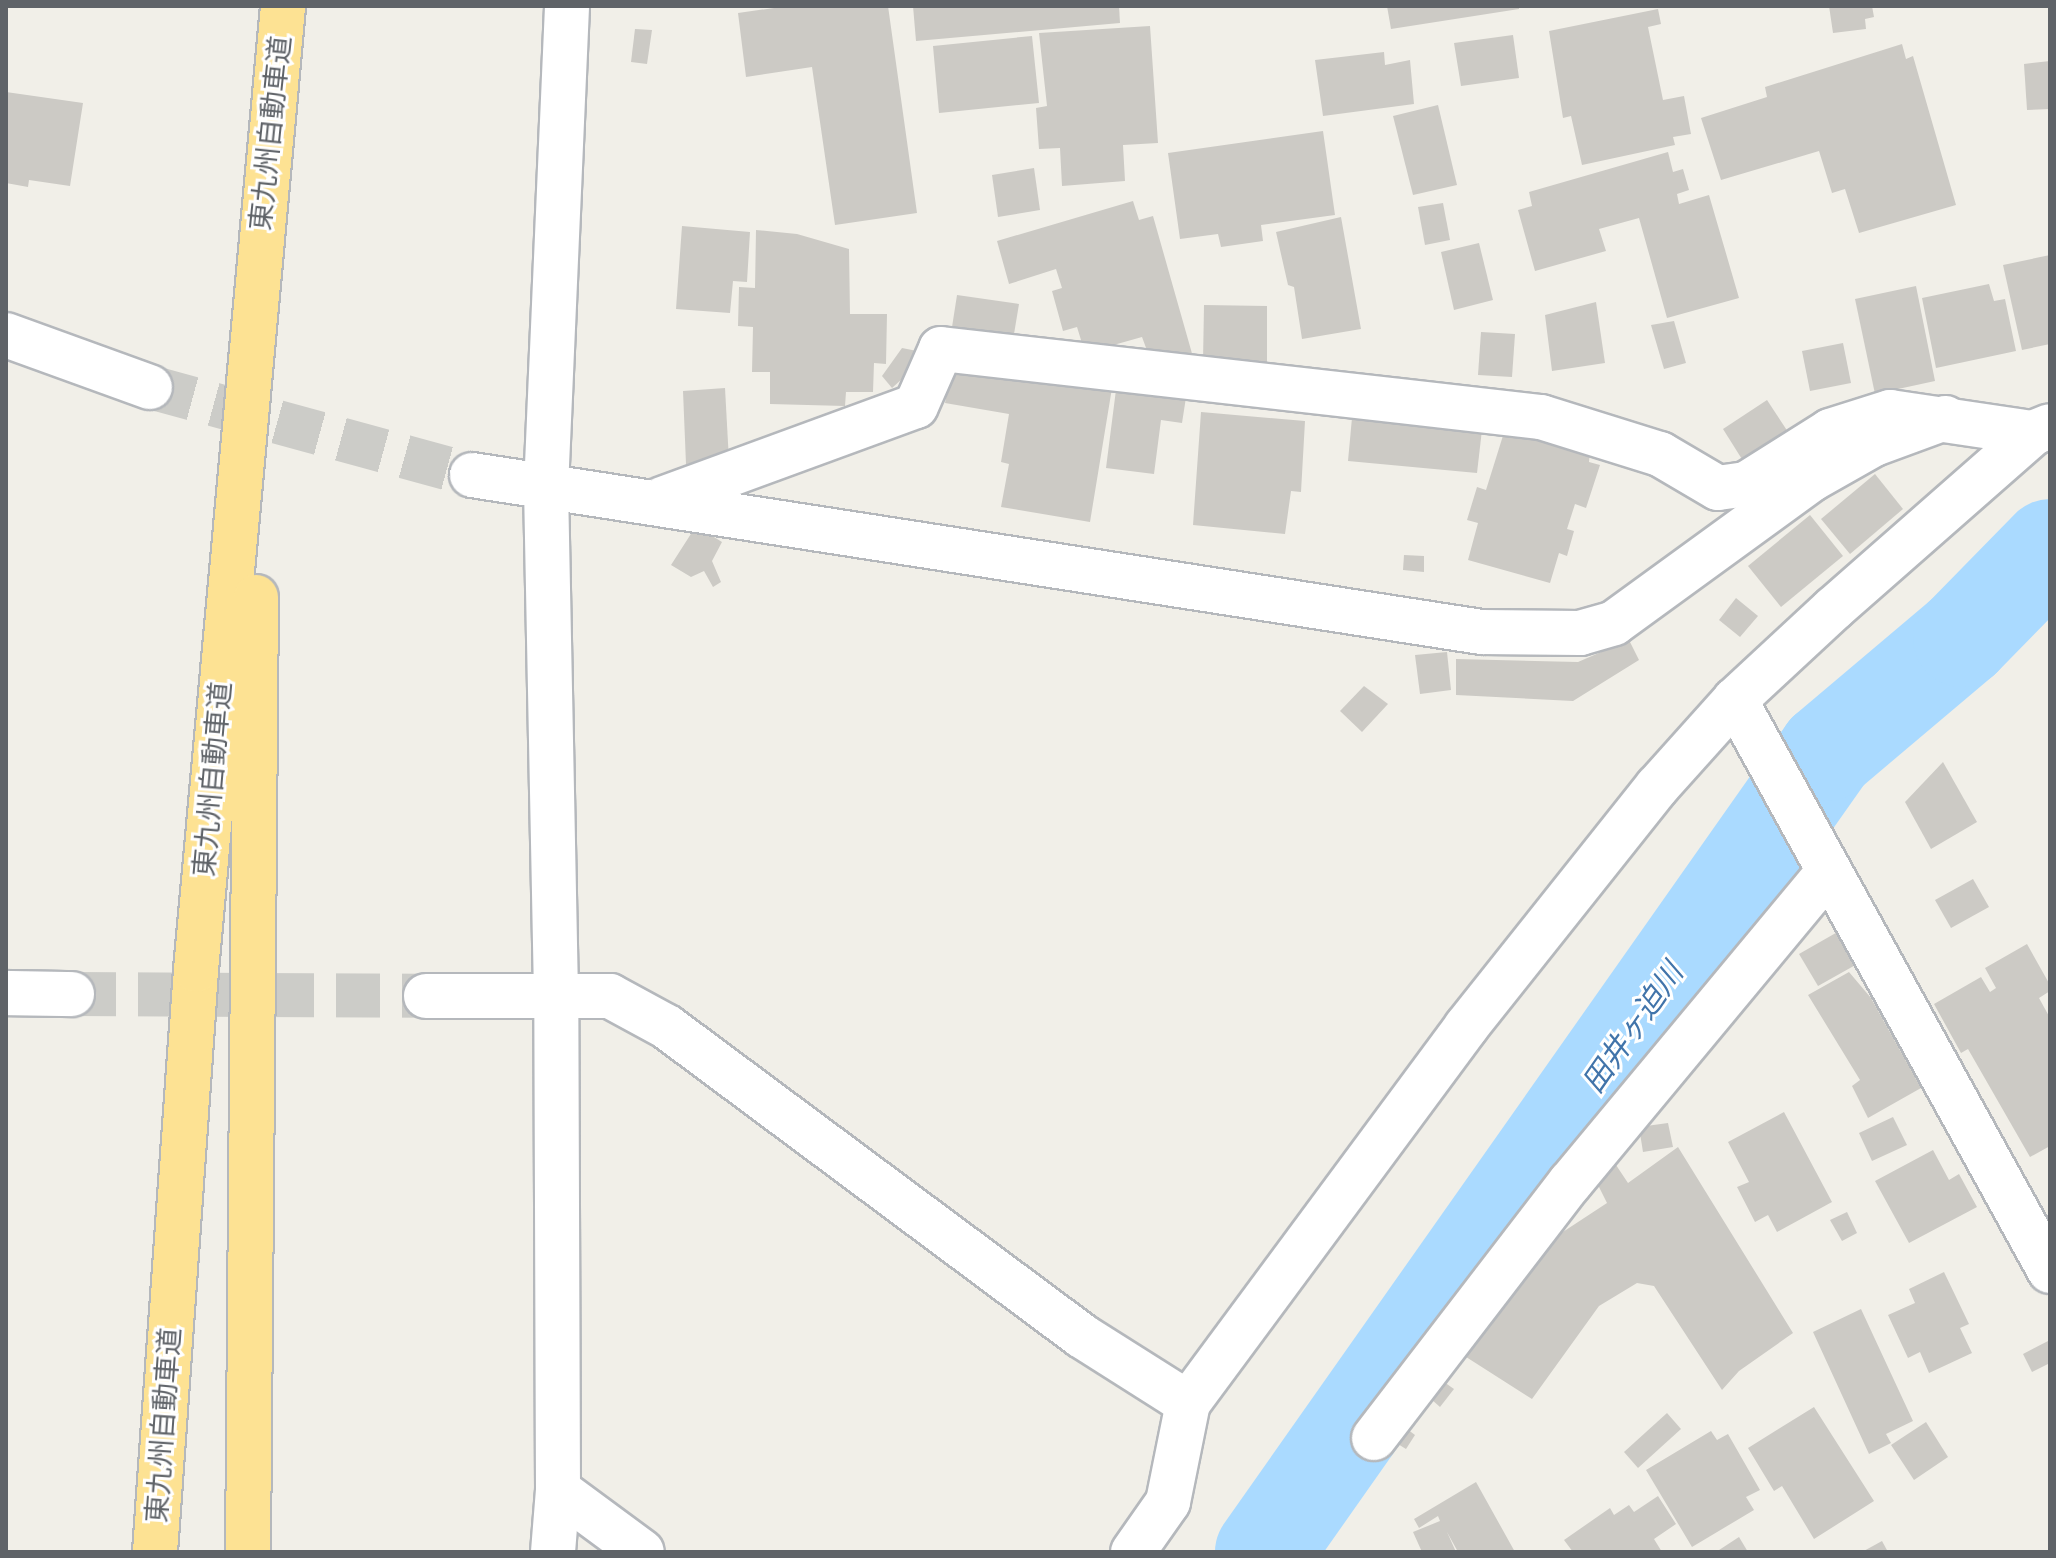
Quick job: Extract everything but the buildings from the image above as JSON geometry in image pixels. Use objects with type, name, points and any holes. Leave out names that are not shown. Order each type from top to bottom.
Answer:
[{"type":"highway","name":"東九州自動車道","points":[[155,1552],[196,970],[283,6]]},
{"type":"highway","points":[[248,1552],[249,941],[263,211]]},
{"type":"street","points":[[553,1552],[558,1490],[556,994],[546,488],[567,6]]},
{"type":"street","points":[[6,335],[150,387]]},
{"type":"street","points":[[656,501],[916,406],[941,349],[1541,417],[1660,454],[1718,488],[1746,484],[1830,431],[1890,412],[2042,430]]},
{"type":"street","points":[[472,475],[546,488],[656,501],[1482,632],[1580,633],[1614,623],[1812,479],[1874,444],[1945,418]]},
{"type":"street","points":[[1133,1552],[1168,1502],[1188,1403],[1466,1027],[1657,787],[1744,717],[2042,430]]},
{"type":"street","points":[[1744,717],[2050,1271]]},
{"type":"street","points":[[1374,1438],[1820,859]]},
{"type":"street","points":[[6,993],[72,994]]},
{"type":"street","points":[[426,996],[610,996],[667,1027],[1082,1336],[1188,1403]]},
{"type":"street","points":[[558,1490],[642,1552]]},
{"type":"waterway","name":"田井ヶ迫川","points":[[1264,1552],[1827,752],[1962,638],[2050,548]]},
{"type":"tunnel","points":[[150,387],[472,475]]},
{"type":"tunnel","points":[[72,994],[426,996]]}]
